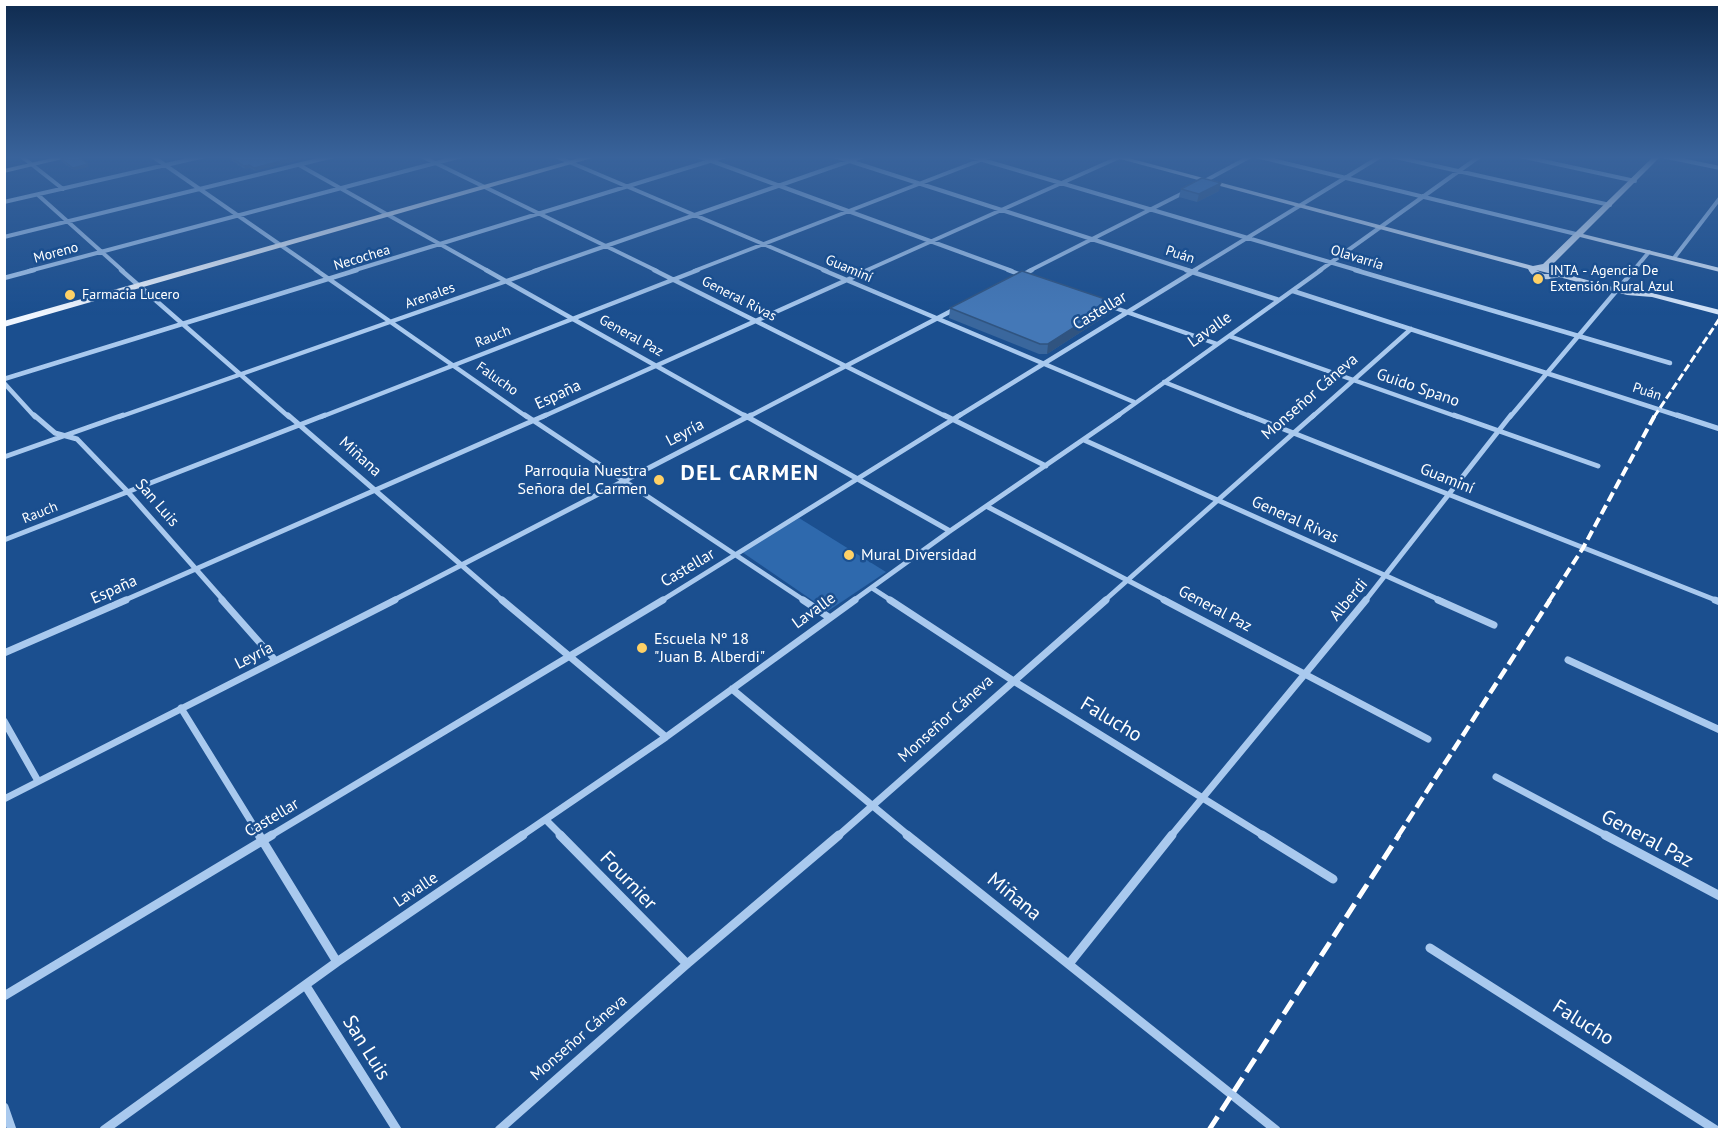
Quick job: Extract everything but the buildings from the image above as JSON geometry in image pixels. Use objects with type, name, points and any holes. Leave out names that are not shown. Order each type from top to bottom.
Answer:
[{"type":"main road","points":[[4,322],[406,209]]},
{"type":"main road","points":[[1307,209],[1535,269],[1546,266],[1574,237],[1580,235],[1608,209]]},
{"type":"main road","points":[[1580,235],[1719,270]]},
{"type":"main road","points":[[1555,274],[1580,235]]},
{"type":"main road","points":[[1535,269],[1542,276],[1555,274],[1614,292],[1652,295],[1719,314]]},
{"type":"street","name":"Miñana","points":[[53,209],[375,492],[666,737]]},
{"type":"street","points":[[4,237],[120,209]]},
{"type":"street","name":"Falucho","points":[[228,209],[533,421],[830,618]]},
{"type":"street","name":"Moreno","points":[[4,278],[265,209]]},
{"type":"street","name":"General Paz","points":[[379,209],[951,531]]},
{"type":"street","name":"General Rivas","points":[[530,209],[1046,465]]},
{"type":"street","name":"Necochea","points":[[4,381],[556,209]]},
{"type":"street","name":"Guaminí","points":[[677,209],[1134,402]]},
{"type":"street","name":"Arenales","points":[[4,457],[713,209]]},
{"type":"street","points":[[840,209],[1032,278]]},
{"type":"street","name":"Rauch","points":[[4,540],[856,209]]},
{"type":"street","name":"Puán","points":[[997,209],[1279,300]]},
{"type":"street","name":"España","points":[[4,653],[375,492],[1007,209]]},
{"type":"street","points":[[1012,279],[1149,209]]},
{"type":"street","name":"Olavarría","points":[[1149,209],[1670,363]]},
{"type":"street","name":"Castellar","points":[[4,996],[571,657],[736,556],[742,549],[952,418],[1297,209]]},
{"type":"street","name":"Lavalle","points":[[104,1130],[337,962],[666,737],[951,531],[1084,440],[1406,209]]},
{"type":"street","points":[[1475,209],[1580,235]]},
{"type":"street","points":[[1674,258],[1711,209]]},
{"type":"street","points":[[4,228],[13,235]]},
{"type":"street","name":"Alberdi","points":[[1069,964],[1202,796],[1386,576],[1498,431],[1649,252]]},
{"type":"street","name":"Puán","points":[[1293,291],[1719,429]]},
{"type":"street","name":"Leyría","points":[[4,799],[461,566],[745,416],[964,304]]},
{"type":"street","points":[[1106,304],[1217,344]]},
{"type":"street","name":"Monseñor Cáneva","points":[[499,1130],[687,964],[872,807],[1012,680],[1128,581],[1411,329]]},
{"type":"street","name":"Guido Spano","points":[[1229,336],[1598,466]]},
{"type":"street","name":"San Luis","points":[[4,381],[43,425],[55,433],[77,439],[127,491],[275,660]]},
{"type":"street","name":"Guaminí","points":[[1164,382],[1719,603]]},
{"type":"street","name":"General Rivas","points":[[1084,440],[1494,625]]},
{"type":"street","name":"General Paz","points":[[988,507],[1428,739]]},
{"type":"street","name":"Falucho","points":[[872,588],[1012,680],[1333,879]]},
{"type":"street","points":[[1568,660],[1719,730]]},
{"type":"street","name":"Miñana","points":[[732,689],[872,807],[1276,1130]]},
{"type":"street","points":[[182,708],[337,962]]},
{"type":"street","points":[[4,721],[38,781]]},
{"type":"street","name":"General Paz","points":[[1496,777],[1719,896]]},
{"type":"street","name":"Fournier","points":[[546,820],[687,964]]},
{"type":"street","name":"Falucho","points":[[1430,948],[1716,1130]]},
{"type":"street","name":"San Luis","points":[[306,986],[397,1130]]},
{"type":"street","points":[[4,1107],[12,1130]]},
{"type":"shaded area","points":[[799,518],[886,572],[828,611],[742,552]]},
{"type":"railway","points":[[1654,417],[1720,318]]},
{"type":"railway","points":[[1549,601],[1583,548],[1655,415]]},
{"type":"railway","points":[[1398,836],[1550,600]]},
{"type":"railway","points":[[1209,1130],[1399,835]]},
{"type":"place","name":"INTA - Agencia De Extensión Rural Azul","points":[[1538,279]]},
{"type":"place","name":"Farmacia Lucero","points":[[70,295]]},
{"type":"place","name":"Parroquia Nuestra Señora del Carmen","points":[[659,480]]},
{"type":"place","name":"Mural Diversidad","points":[[849,555]]},
{"type":"place","name":"Escuela Nº 18 \"Juan B. Alberdi\"","points":[[642,648]]},
{"type":"district","name":"DEL CARMEN","points":[[750,474]]}]
